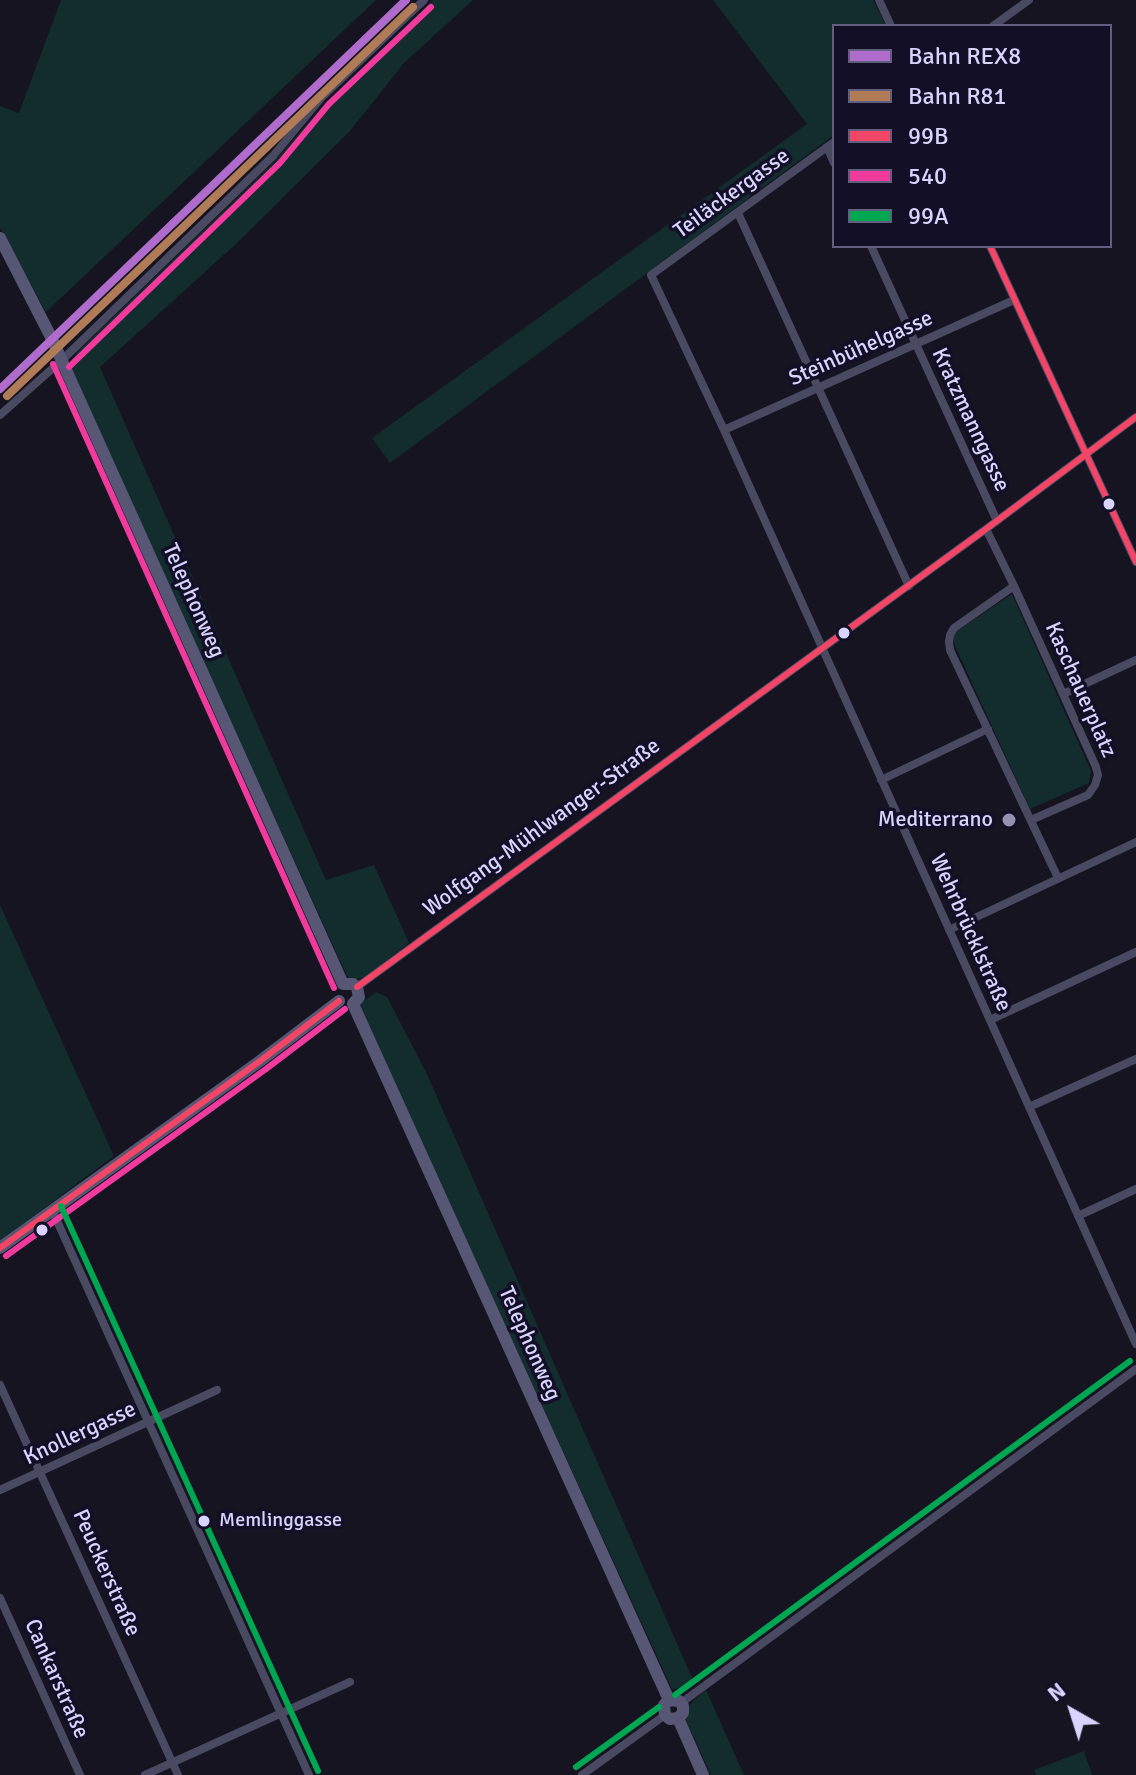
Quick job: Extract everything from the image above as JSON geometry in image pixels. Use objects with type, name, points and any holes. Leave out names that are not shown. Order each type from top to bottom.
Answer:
[{"type":"street","points":[[0,415],[62,360],[273,156],[322,97],[424,0]]},
{"type":"street","points":[[879,0],[890,24]]},
{"type":"street","points":[[996,24],[1029,0]]},
{"type":"street","name":"Teiläckergasse","points":[[651,275],[830,145]]},
{"type":"street","points":[[738,213],[909,586]]},
{"type":"street","name":"Telephonweg","points":[[0,238],[62,360],[343,984]]},
{"type":"street","name":"Kratzmanngasse","points":[[872,248],[997,521]]},
{"type":"street","points":[[991,248],[1136,562]]},
{"type":"street","name":"Wehrbrücklstraße","points":[[651,275],[724,430],[1136,1344]]},
{"type":"street","name":"Steinbühelgasse","points":[[724,430],[1014,300]]},
{"type":"street","name":"Wolfgang-Mühlwanger-Straße","points":[[357,987],[1136,417]]},
{"type":"street","name":"Kaschauerplatz","points":[[986,529],[1098,775],[1088,795],[1031,820]]},
{"type":"street","points":[[1014,586],[954,628],[950,635],[950,650],[1058,878]]},
{"type":"street","points":[[1063,694],[1136,660]]},
{"type":"street","points":[[881,780],[988,729]]},
{"type":"street","points":[[949,930],[1136,842]]},
{"type":"street","points":[[990,1020],[1136,952]]},
{"type":"street","points":[[348,982],[357,987],[359,997],[353,1004],[345,1005],[339,1001],[337,989],[343,984],[348,982]]},
{"type":"street","points":[[0,1248],[339,1001]]},
{"type":"street","name":"Telephonweg","points":[[353,1004],[675,1702]]},
{"type":"street","points":[[1029,1107],[1136,1059]]},
{"type":"street","points":[[1078,1216],[1136,1189]]},
{"type":"street","points":[[52,1210],[309,1775]]},
{"type":"street","points":[[582,1775],[671,1717],[683,1713],[675,1702],[1136,1369]]},
{"type":"street","name":"Peuckerstraße","points":[[0,1385],[178,1775]]},
{"type":"street","name":"Knollergasse","points":[[0,1490],[217,1390]]},
{"type":"street","name":"Cankarstraße","points":[[0,1598],[80,1775]]},
{"type":"street","points":[[145,1775],[350,1682]]},
{"type":"street","points":[[671,1717],[703,1775]]},
{"type":"green space","points":[[61,0],[376,0],[46,312],[0,228],[0,106],[19,113]]},
{"type":"green space","points":[[433,0],[473,0],[404,63],[350,131],[237,243],[100,367],[326,880],[374,865],[409,943],[365,977],[352,980],[347,976],[71,371],[76,353],[275,161],[326,102]]},
{"type":"green space","points":[[713,0],[873,0],[885,24],[832,24],[832,136],[390,463],[372,438],[807,124]]},
{"type":"green space","points":[[1012,594],[1091,771],[1089,783],[1030,809],[953,638],[955,632]]},
{"type":"green space","points":[[0,905],[114,1156],[0,1241]]},
{"type":"green space","points":[[376,992],[387,997],[427,1074],[693,1680],[679,1688],[672,1689],[360,1009],[361,1003]]},
{"type":"green space","points":[[706,1690],[744,1775],[711,1775],[686,1720],[693,1701]]},
{"type":"green space","points":[[1084,1751],[1092,1775],[1036,1775],[1034,1770]]},
{"type":"rail line","name":"REX8","points":[[0,389],[406,0]]},
{"type":"rail line","name":"R81","points":[[7,396],[413,7]]},
{"type":"transit line","name":"540","points":[[69,367],[280,163],[329,104],[431,7]]},
{"type":"transit line","name":"99B","points":[[991,248],[1136,562]]},
{"type":"transit line","name":"540","points":[[53,364],[334,988]]},
{"type":"transit line","name":"99B","points":[[357,987],[1136,417]]},
{"type":"transit line","name":"99B","points":[[0,1248],[339,1001]]},
{"type":"transit line","name":"540","points":[[6,1256],[345,1009]]},
{"type":"transit line","name":"99A","points":[[61,1206],[318,1771]]},
{"type":"transit line","name":"99A","points":[[675,1695],[1130,1361]]},
{"type":"transit line","name":"99A","points":[[576,1767],[659,1707]]},
{"type":"place","name":"Mediterrano","points":[[1009,820]]},
{"type":"place","name":"Memlinggasse","points":[[204,1521]]}]
